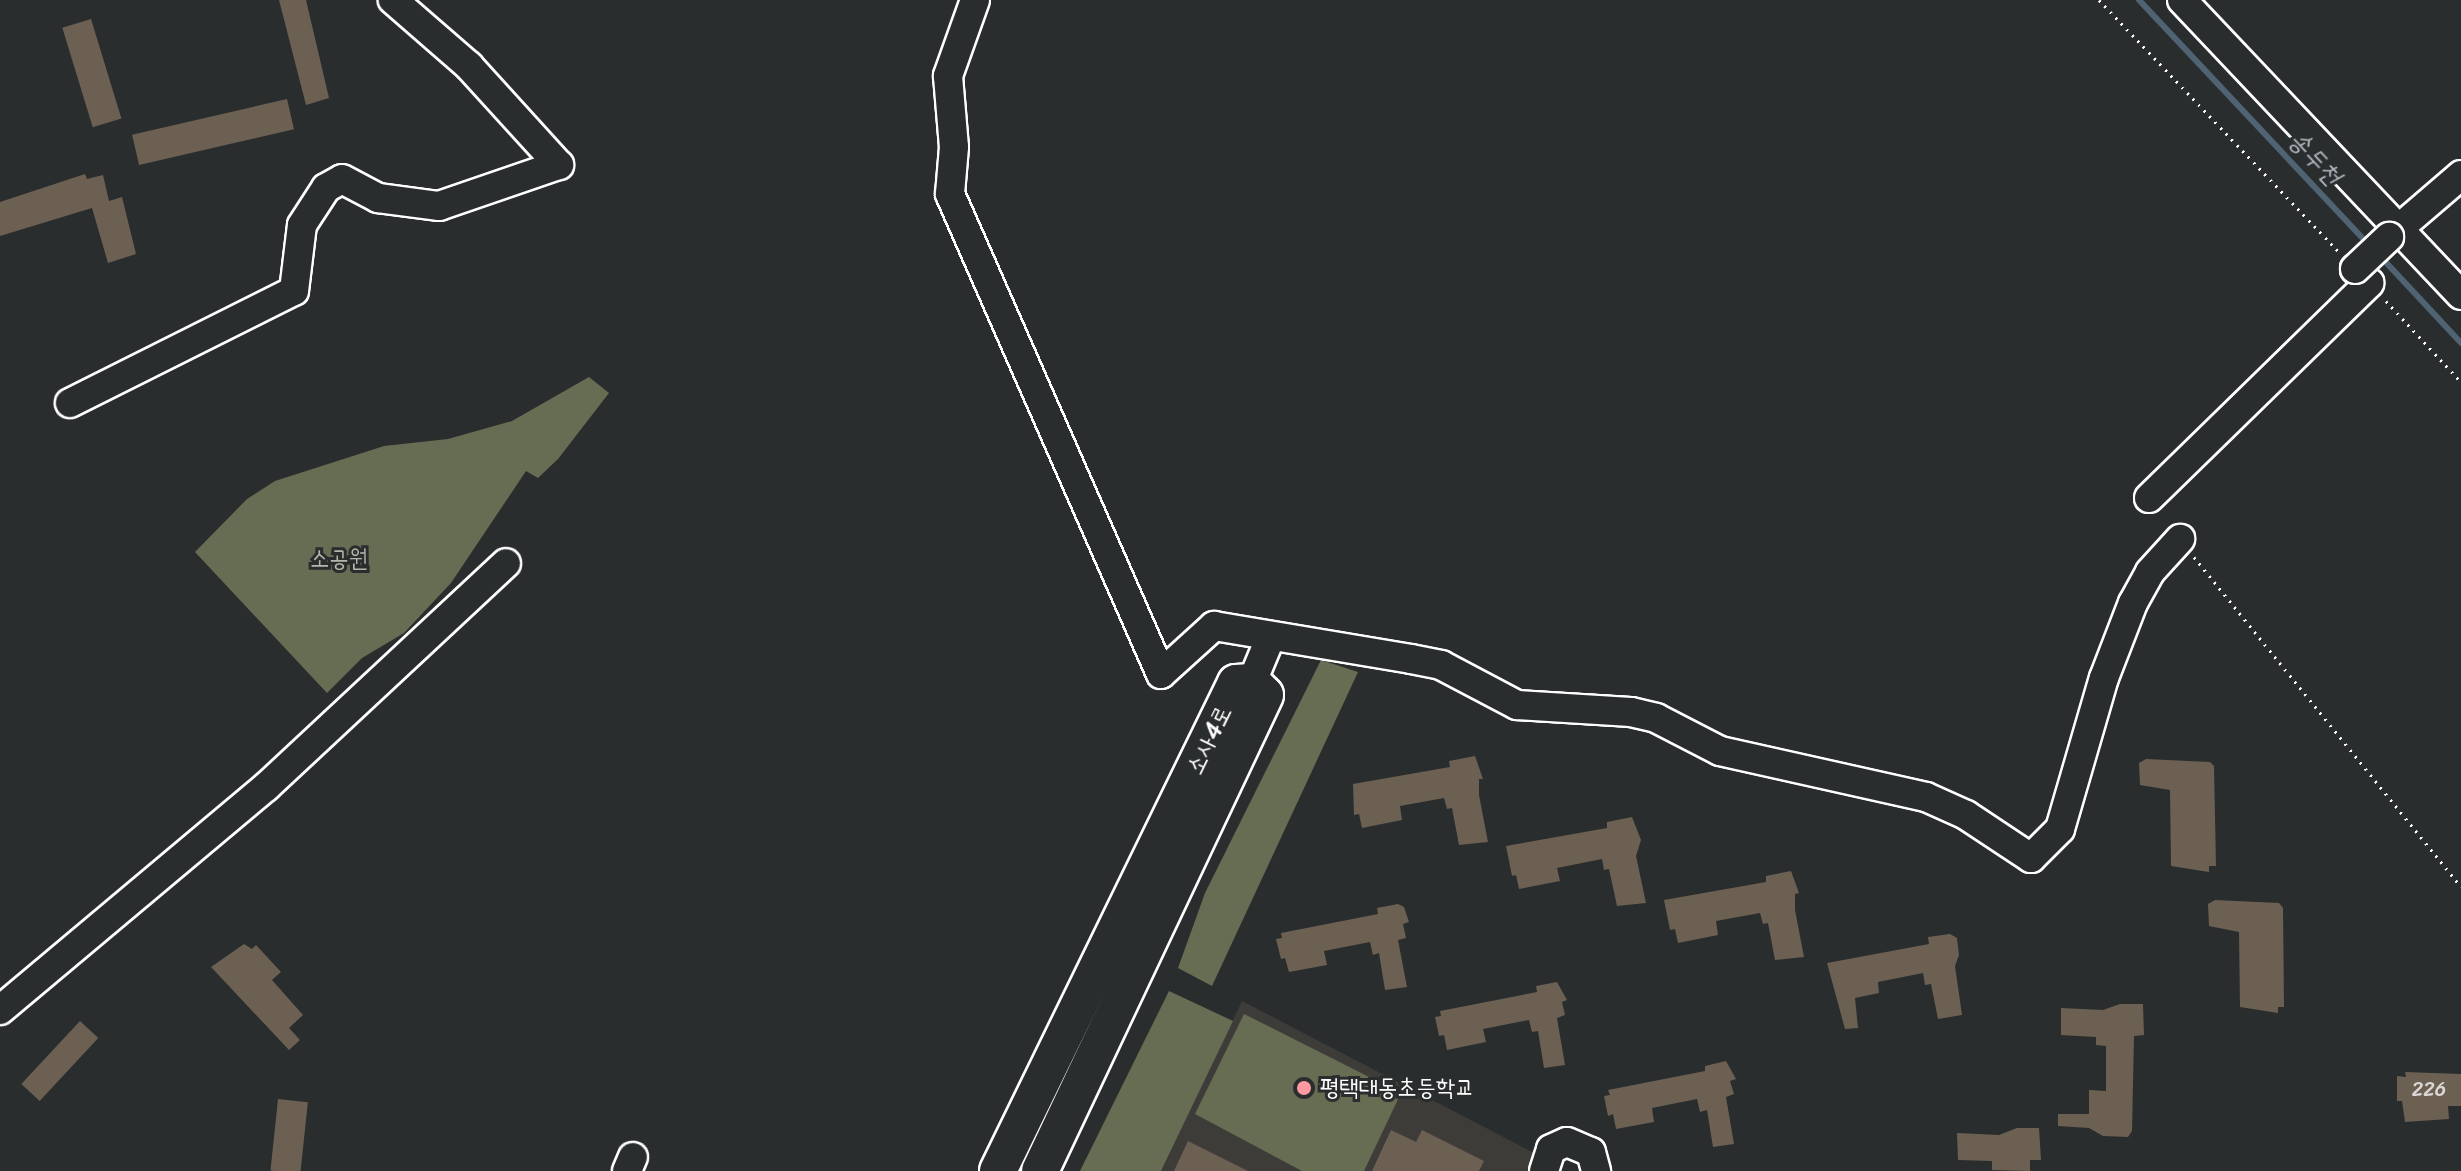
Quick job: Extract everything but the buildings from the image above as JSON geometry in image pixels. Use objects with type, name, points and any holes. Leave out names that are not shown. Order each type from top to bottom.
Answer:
[{"type":"main road","name":"소사4로","points":[[998,1171],[1236,683],[1252,682],[1265,695],[1040,1171]]},
{"type":"street","points":[[70,403],[294,291],[302,225],[326,188],[342,179],[378,198],[439,206],[559,165],[469,66],[393,0]]},
{"type":"street","points":[[975,0],[948,76],[954,147],[950,194],[1161,674],[1214,626],[1441,665],[1517,705],[1631,712],[1656,718],[1720,751],[1926,797],[1966,815],[2031,858],[2060,829],[2104,678],[2133,603],[2150,572],[2180,539]]},
{"type":"street","points":[[2182,0],[2394,232],[2461,295]]},
{"type":"street","points":[[2149,498],[2362,276],[2394,232],[2461,175]]},
{"type":"street","points":[[0,1010],[266,787],[506,563]]},
{"type":"street","points":[[1252,682],[1269,641]]},
{"type":"street","points":[[1544,1171],[1551,1149],[1567,1142],[1591,1152],[1596,1171]]},
{"type":"path","points":[[2099,0],[2461,382]]},
{"type":"path","points":[[2180,539],[2461,887]]},
{"type":"shaded area","name":"평택대동초등학교","points":[[1242,1001],[1536,1154],[1532,1171],[1161,1171]]},
{"type":"green space","name":"소공원","points":[[589,377],[609,393],[558,459],[538,478],[526,471],[451,583],[404,633],[362,658],[327,693],[195,552],[247,499],[275,481],[384,446],[448,439],[512,421]]},
{"type":"green space","points":[[1321,660],[1358,672],[1212,986],[1178,968],[1205,893]]},
{"type":"green space","points":[[1169,991],[1233,1021],[1161,1171],[1080,1171]]},
{"type":"green space","points":[[1244,1014],[1401,1093],[1364,1171],[1302,1171],[1195,1114]]},
{"type":"waterway","name":"송두천","points":[[2139,0],[2369,245]]},
{"type":"waterway","name":"송두천","points":[[2380,256],[2461,343]]},
{"type":"place","name":"평택대동초등학교","points":[[1304,1088]]}]
